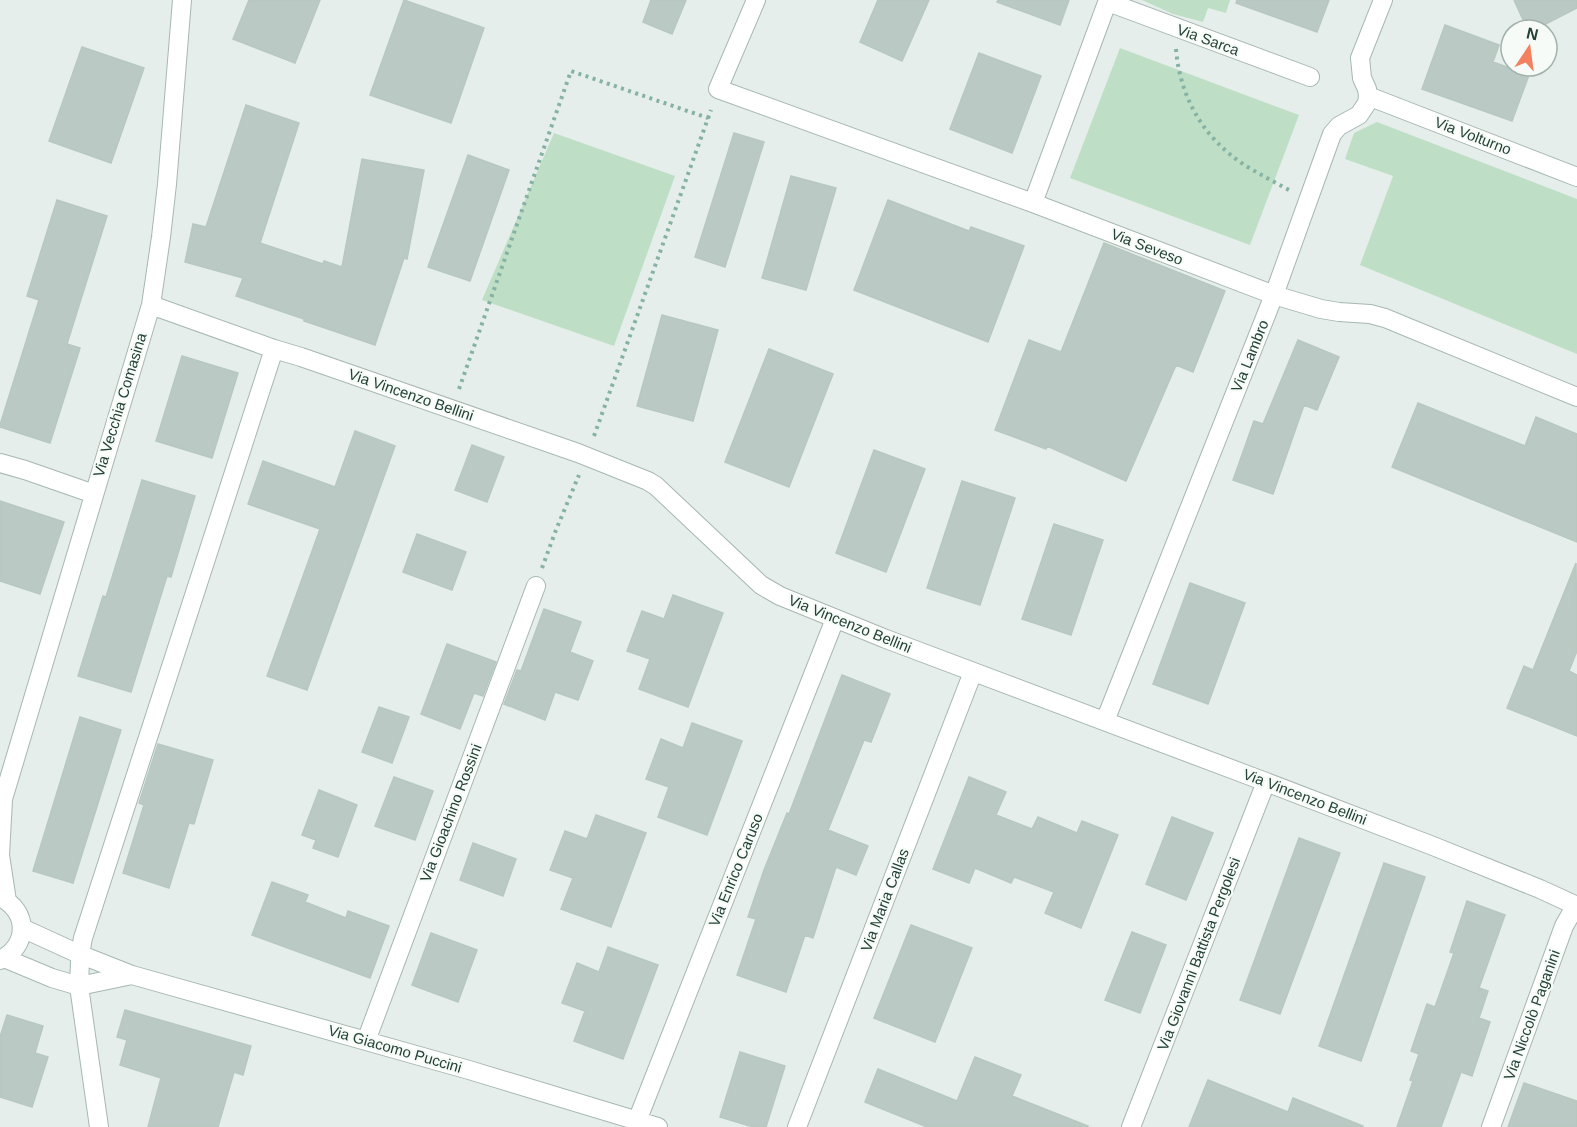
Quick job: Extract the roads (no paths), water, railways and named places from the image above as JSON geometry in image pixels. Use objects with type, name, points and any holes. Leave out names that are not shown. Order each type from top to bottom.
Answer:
[{"type":"street","name":"Via Vecchia Comasina","points":[[4,899],[0,855],[1,804],[151,305],[163,216],[182,0]]},
{"type":"street","name":"Via Seveso","points":[[756,0],[718,89],[1033,203],[1274,295],[1322,309],[1370,314],[1384,318],[1577,397]]},
{"type":"street","points":[[1368,96],[1362,78],[1360,58],[1383,0]]},
{"type":"street","name":"Via Sarca","points":[[1033,203],[1108,1],[1174,28],[1310,76]]},
{"type":"street","name":"Via Volturno","points":[[1368,96],[1577,177]]},
{"type":"street","name":"Via Lambro","points":[[1105,721],[1274,295],[1332,134],[1339,126],[1364,110],[1368,96]]},
{"type":"street","name":"Via Vincenzo Bellini","points":[[151,305],[451,410],[584,464],[630,473],[656,486],[761,585],[780,596],[973,672],[1266,782],[1576,905]]},
{"type":"street","points":[[99,1127],[79,986],[79,954],[82,938],[274,349]]},
{"type":"street","points":[[0,463],[94,494]]},
{"type":"street","name":"Via Gioachino Rossini","points":[[366,1041],[536,586]]},
{"type":"street","name":"Via Enrico Caruso","points":[[637,1121],[835,619]]},
{"type":"street","name":"Via Maria Callas","points":[[797,1127],[973,672]]},
{"type":"street","name":"Via Giovanni Battista Pergolesi","points":[[1131,1127],[1266,782]]},
{"type":"street","points":[[2,959],[15,949],[21,939],[22,928],[15,908],[4,899]]},
{"type":"street","name":"Via Niccolò Paganini","points":[[1491,1127],[1564,926],[1576,905]]},
{"type":"street","name":"Via Giacomo Puccini","points":[[22,928],[132,975],[469,1070],[658,1127]]},
{"type":"street","name":"Via Giacomo Puccini","points":[[2,959],[79,986],[132,975]]}]
